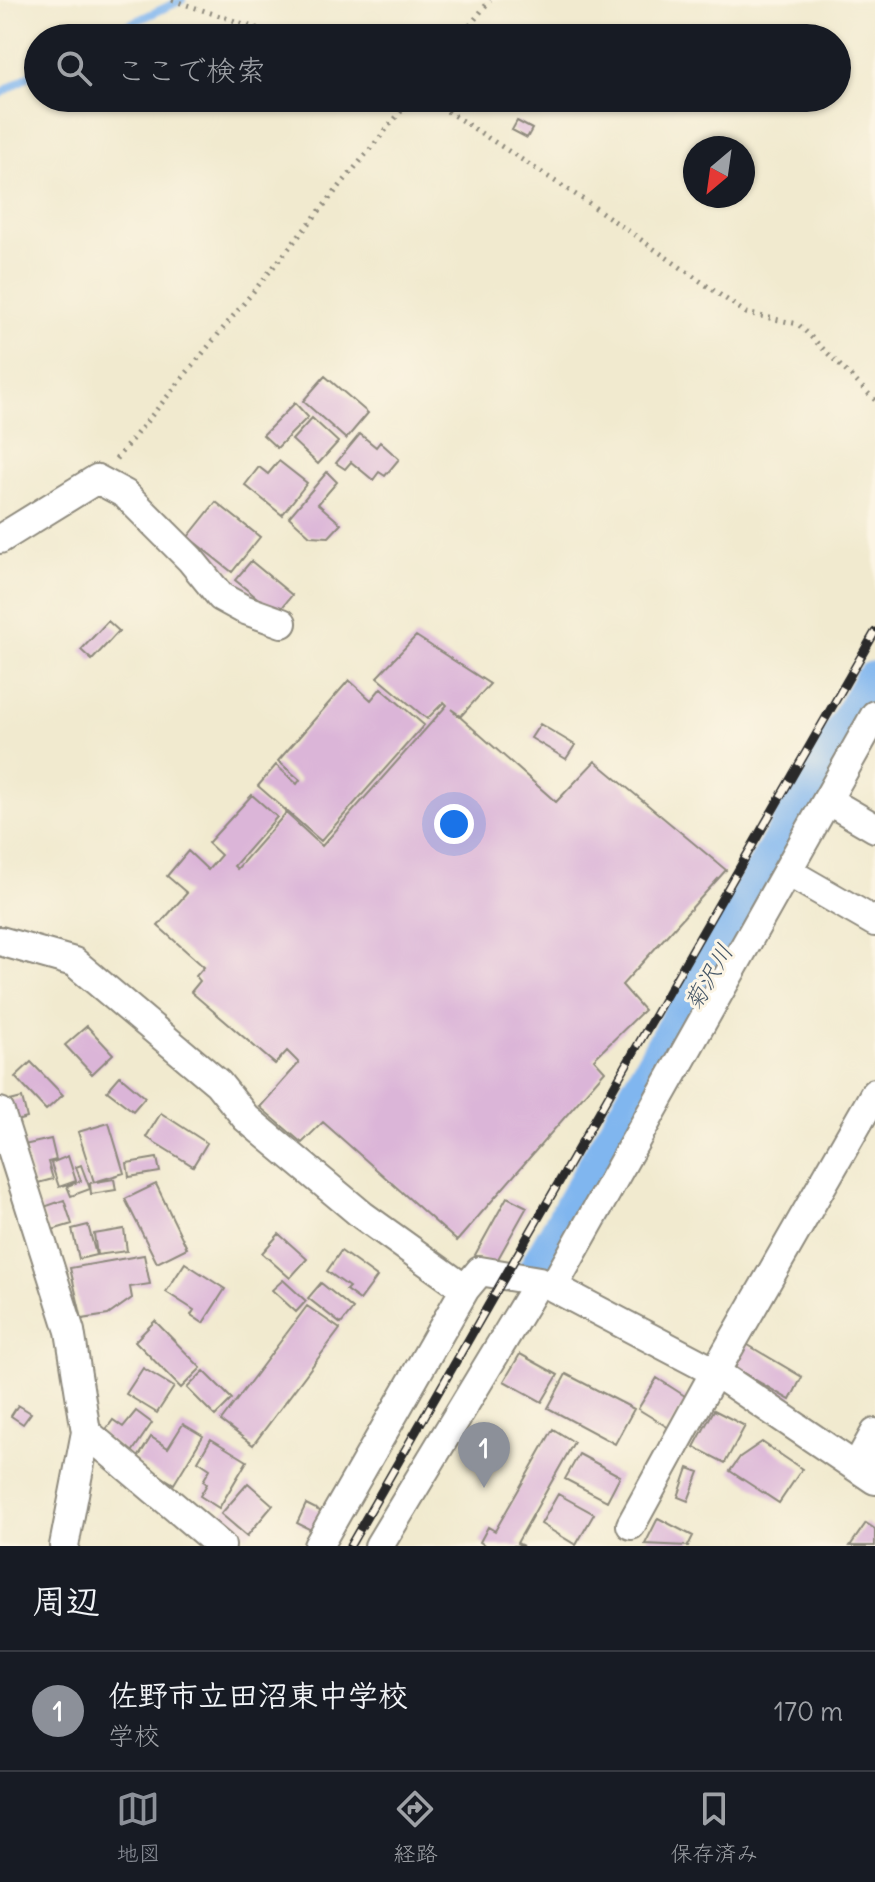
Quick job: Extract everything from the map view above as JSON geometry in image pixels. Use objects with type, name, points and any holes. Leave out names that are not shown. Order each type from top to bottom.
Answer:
[{"type":"street","points":[[0,539],[97,479],[125,494],[190,559],[221,597],[243,609],[282,623]]},
{"type":"street","points":[[379,1546],[546,1284],[788,872],[875,715]]},
{"type":"street","points":[[827,800],[875,828]]},
{"type":"street","points":[[788,872],[875,922]]},
{"type":"street","points":[[0,941],[74,962],[218,1083],[246,1118],[362,1215],[465,1289]]},
{"type":"street","points":[[631,1525],[875,1093]]},
{"type":"street","points":[[0,1112],[70,1331],[86,1432],[64,1546]]},
{"type":"street","points":[[318,1546],[465,1289],[480,1271],[546,1284],[715,1372],[866,1473],[875,1433]]},
{"type":"street","points":[[86,1432],[221,1546]]},
{"type":"path","points":[[172,0],[244,24]]},
{"type":"path","points":[[471,24],[490,0]]},
{"type":"path","points":[[97,479],[131,443],[401,112]]},
{"type":"path","points":[[449,112],[587,202],[746,313],[798,324],[875,400]]},
{"type":"building","points":[[517,121],[532,129],[527,138],[512,130]]},
{"type":"building","points":[[325,376],[368,413],[346,439],[303,401]]},
{"type":"building","points":[[295,403],[308,417],[277,448],[263,435]]},
{"type":"building","points":[[312,418],[338,442],[318,464],[292,440]]},
{"type":"building","points":[[360,434],[376,447],[380,442],[399,459],[385,476],[379,472],[373,480],[351,462],[345,469],[336,463]]},
{"type":"building","points":[[279,461],[307,483],[282,515],[245,485],[259,467],[268,474]]},
{"type":"building","points":[[327,472],[337,482],[318,504],[341,524],[329,537],[310,536],[289,517]]},
{"type":"building","points":[[216,502],[260,537],[232,572],[188,537]]},
{"type":"building","points":[[251,561],[292,595],[277,614],[235,580]]},
{"type":"building","points":[[108,621],[119,631],[92,660],[81,650]]},
{"type":"building","points":[[416,636],[490,684],[461,716],[451,709],[556,802],[595,761],[726,870],[622,985],[644,1010],[594,1059],[605,1071],[457,1241],[323,1122],[302,1143],[260,1107],[299,1063],[287,1051],[275,1064],[191,992],[200,981],[196,976],[204,967],[158,926],[187,893],[167,876],[188,851],[208,870],[221,855],[208,843],[252,795],[277,817],[234,866],[237,869],[286,813],[322,846],[447,705],[444,702],[427,719],[377,677]]},
{"type":"building","points":[[349,680],[371,700],[381,688],[424,725],[321,841],[258,786],[276,765],[297,784],[300,780],[278,761]]},
{"type":"building","points":[[540,724],[575,745],[566,759],[531,738]]},
{"type":"building","points":[[87,1026],[113,1054],[92,1074],[65,1045]]},
{"type":"building","points":[[31,1062],[63,1095],[46,1110],[15,1077]]},
{"type":"building","points":[[120,1076],[145,1097],[133,1111],[107,1091]]},
{"type":"building","points":[[22,1098],[27,1118],[16,1121],[10,1101]]},
{"type":"building","points":[[161,1113],[207,1143],[193,1166],[146,1137]]},
{"type":"building","points":[[109,1123],[124,1173],[94,1182],[78,1132]]},
{"type":"building","points":[[51,1139],[56,1160],[48,1162],[53,1179],[34,1184],[24,1145]]},
{"type":"building","points":[[68,1156],[76,1181],[59,1187],[51,1163]]},
{"type":"building","points":[[157,1158],[160,1172],[129,1177],[127,1163]]},
{"type":"building","points":[[81,1165],[90,1189],[71,1196],[67,1186],[81,1181],[76,1167]]},
{"type":"building","points":[[114,1179],[116,1190],[91,1194],[90,1183]]},
{"type":"building","points":[[156,1184],[187,1248],[157,1263],[125,1199]]},
{"type":"building","points":[[507,1197],[527,1207],[494,1266],[475,1255]]},
{"type":"building","points":[[64,1200],[72,1224],[49,1231],[41,1208]]},
{"type":"building","points":[[88,1225],[96,1255],[79,1259],[72,1229]]},
{"type":"building","points":[[124,1229],[127,1251],[97,1255],[94,1234]]},
{"type":"building","points":[[279,1234],[307,1259],[290,1278],[262,1253]]},
{"type":"building","points":[[341,1251],[377,1277],[360,1300],[346,1290],[349,1287],[327,1271]]},
{"type":"building","points":[[144,1255],[150,1284],[130,1287],[132,1298],[108,1315],[82,1319],[70,1268]]},
{"type":"building","points":[[185,1263],[225,1289],[203,1323],[191,1315],[194,1310],[166,1292]]},
{"type":"building","points":[[283,1280],[306,1301],[296,1312],[272,1290]]},
{"type":"building","points":[[321,1283],[353,1309],[341,1324],[308,1298]]},
{"type":"building","points":[[307,1306],[340,1329],[253,1445],[221,1421]]},
{"type":"building","points":[[155,1321],[201,1368],[181,1388],[135,1341]]},
{"type":"building","points":[[743,1342],[802,1377],[790,1400],[735,1368],[739,1360],[734,1357]]},
{"type":"building","points":[[520,1354],[558,1375],[542,1402],[504,1381]]},
{"type":"building","points":[[143,1368],[174,1387],[157,1413],[126,1394]]},
{"type":"building","points":[[204,1371],[232,1399],[215,1416],[187,1388]]},
{"type":"building","points":[[566,1374],[634,1409],[615,1444],[548,1408]]},
{"type":"building","points":[[657,1378],[688,1398],[669,1428],[638,1409]]},
{"type":"building","points":[[18,1405],[31,1413],[23,1424],[11,1416]]},
{"type":"building","points":[[714,1410],[745,1426],[725,1463],[694,1447]]},
{"type":"building","points":[[136,1411],[152,1423],[130,1455],[102,1435],[113,1420],[123,1427]]},
{"type":"building","points":[[183,1424],[203,1436],[174,1484],[136,1461],[151,1437],[168,1448]]},
{"type":"building","points":[[553,1429],[574,1442],[517,1543],[523,1546],[486,1546],[480,1542],[488,1527],[495,1531]]},
{"type":"building","points":[[211,1439],[247,1461],[219,1508],[200,1496],[210,1469],[198,1461]]},
{"type":"building","points":[[762,1442],[802,1469],[779,1503],[730,1471],[740,1457]]},
{"type":"building","points":[[579,1454],[620,1476],[607,1501],[565,1479]]},
{"type":"building","points":[[688,1468],[699,1472],[688,1501],[678,1497]]},
{"type":"building","points":[[248,1483],[273,1505],[247,1536],[221,1514]]},
{"type":"building","points":[[558,1494],[594,1514],[576,1545],[541,1524]]},
{"type":"building","points":[[306,1504],[324,1513],[315,1532],[297,1523]]},
{"type":"building","points":[[658,1518],[693,1536],[688,1546],[645,1544]]},
{"type":"building","points":[[866,1523],[875,1529],[875,1546],[850,1546]]},
{"type":"waterway","name":"菊沢川","points":[[130,24],[182,0]]},
{"type":"waterway","name":"菊沢川","points":[[0,94],[24,79]]},
{"type":"waterway","name":"菊沢川","points":[[541,1271],[875,684]]},
{"type":"railway","points":[[350,1546],[875,632]]},
{"type":"place","name":"佐野市立田沼東中学校","points":[[484,1488]]}]
